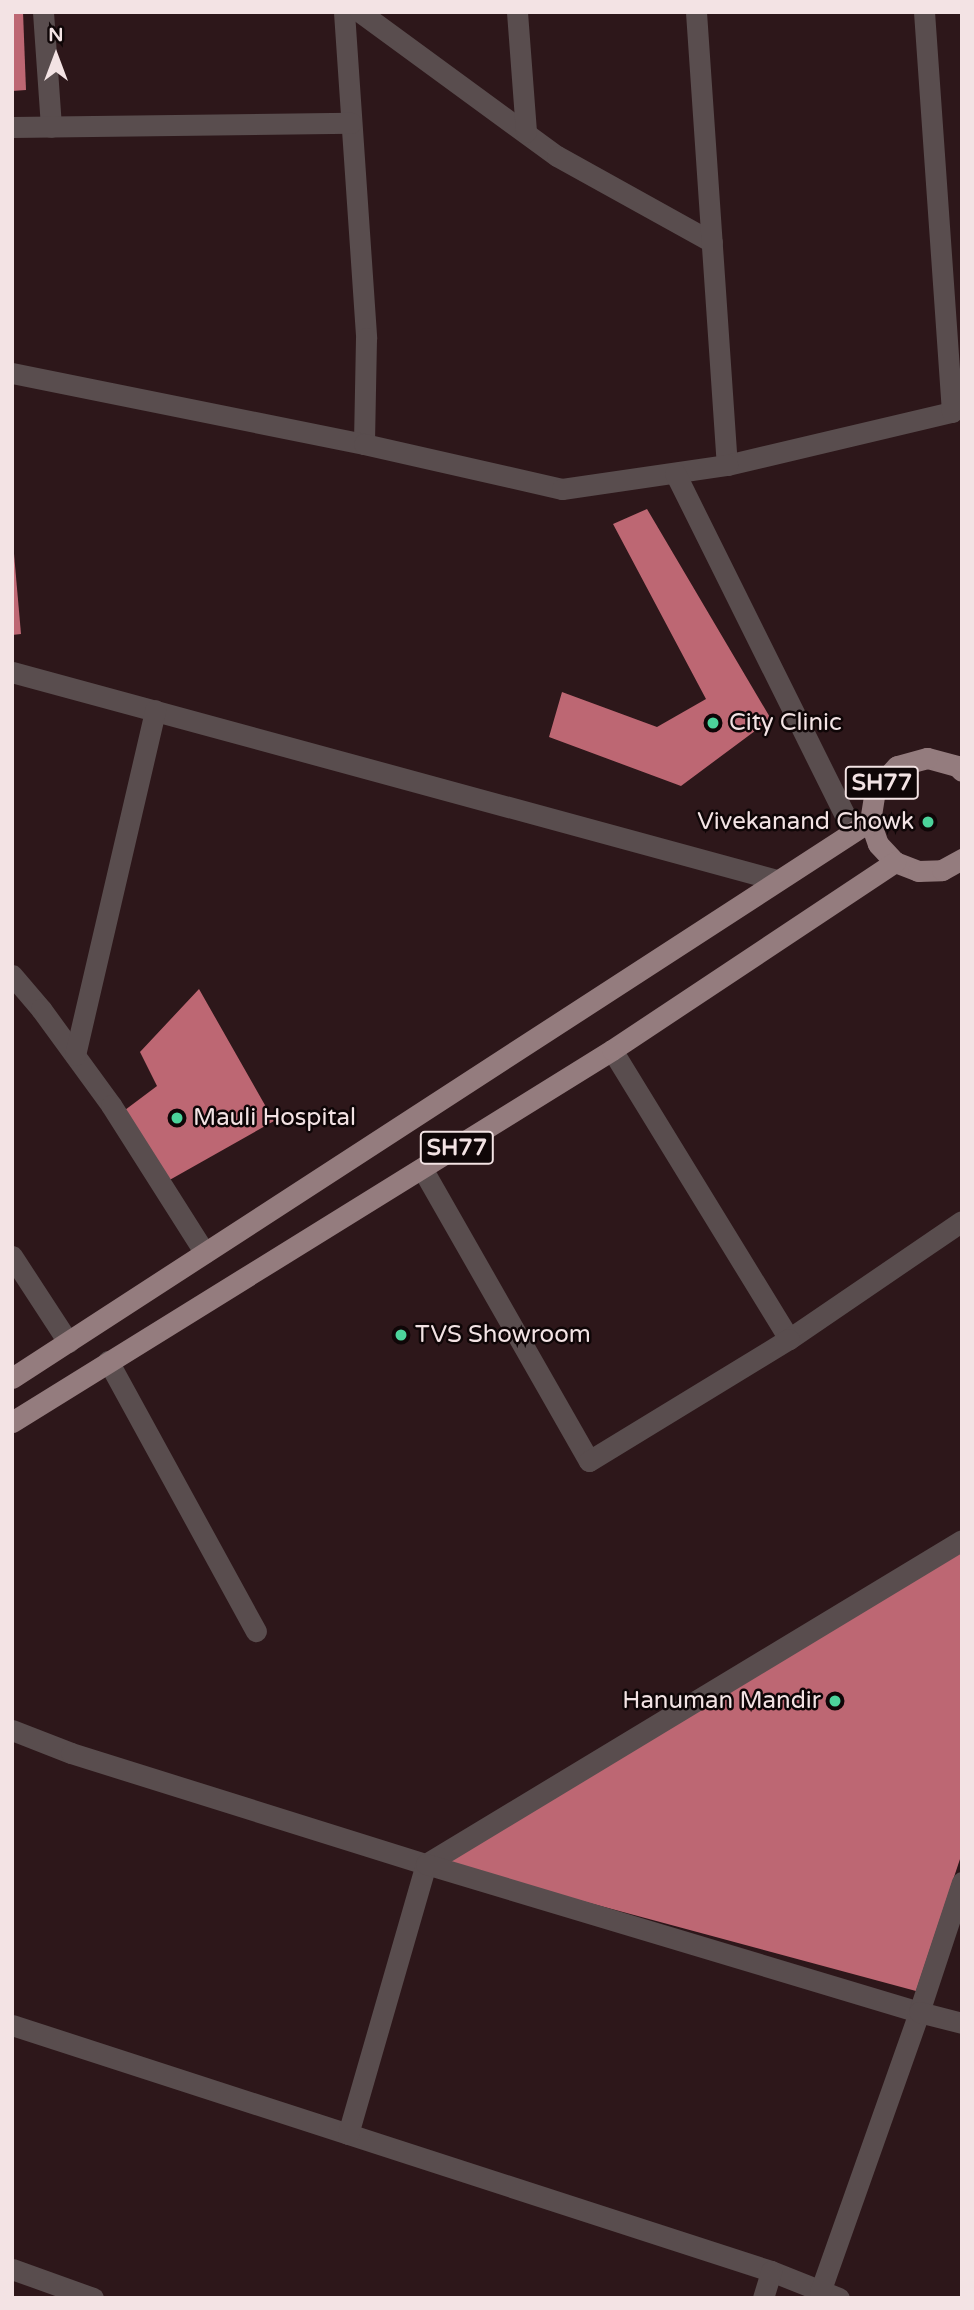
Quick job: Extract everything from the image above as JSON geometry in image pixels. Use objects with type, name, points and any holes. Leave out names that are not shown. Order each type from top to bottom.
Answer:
[{"type":"main road","name":"SH77","points":[[12,1378],[861,826],[876,789],[897,766],[927,758],[960,767]]},
{"type":"main road","name":"SH77","points":[[12,1422],[423,1170],[612,1050],[895,862],[861,826]]},
{"type":"main road","points":[[895,862],[918,871],[942,870],[962,859]]},
{"type":"street","points":[[43,12],[51,127]]},
{"type":"street","points":[[344,12],[366,338],[364,444]]},
{"type":"street","points":[[360,12],[557,156],[712,242]]},
{"type":"street","points":[[517,12],[526,132]]},
{"type":"street","points":[[696,12],[727,465]]},
{"type":"street","points":[[12,373],[364,444],[562,489],[727,465],[951,412],[924,12]]},
{"type":"street","points":[[12,128],[351,123]]},
{"type":"street","points":[[675,473],[861,826]]},
{"type":"street","points":[[12,672],[777,880]]},
{"type":"street","points":[[75,1055],[155,710]]},
{"type":"street","points":[[12,975],[111,1105],[205,1253]]},
{"type":"street","points":[[612,1050],[789,1339]]},
{"type":"street","points":[[423,1170],[589,1461],[789,1339],[962,1221]]},
{"type":"street","points":[[12,1256],[68,1342]]},
{"type":"street","points":[[108,1361],[256,1631]]},
{"type":"street","points":[[348,2134],[426,1864],[962,1541]]},
{"type":"street","points":[[12,1730],[71,1753],[426,1864],[962,2023]]},
{"type":"street","points":[[12,2025],[771,2271],[829,2295],[962,1882]]},
{"type":"street","points":[[12,2269],[93,2298]]},
{"type":"street","points":[[763,2298],[771,2271]]},
{"type":"building","points":[[12,12],[23,12],[26,90],[12,91]]},
{"type":"building","points":[[647,509],[771,719],[681,786],[549,737],[562,692],[657,727],[706,699],[613,524]]},
{"type":"building","points":[[12,531],[21,634],[12,635]]},
{"type":"building","points":[[199,989],[274,1121],[166,1182],[125,1110],[157,1086],[140,1052]]},
{"type":"building","name":"Hanuman Mandir","points":[[962,1550],[962,1853],[916,1991],[438,1862]]},
{"type":"place","name":"City Clinic","points":[[713,723]]},
{"type":"place","name":"Vivekanand Chowk","points":[[928,822]]},
{"type":"place","name":"Mauli Hospital","points":[[177,1118]]},
{"type":"place","name":"TVS Showroom","points":[[401,1335]]},
{"type":"place","name":"Hanuman Mandir","points":[[835,1701]]}]
